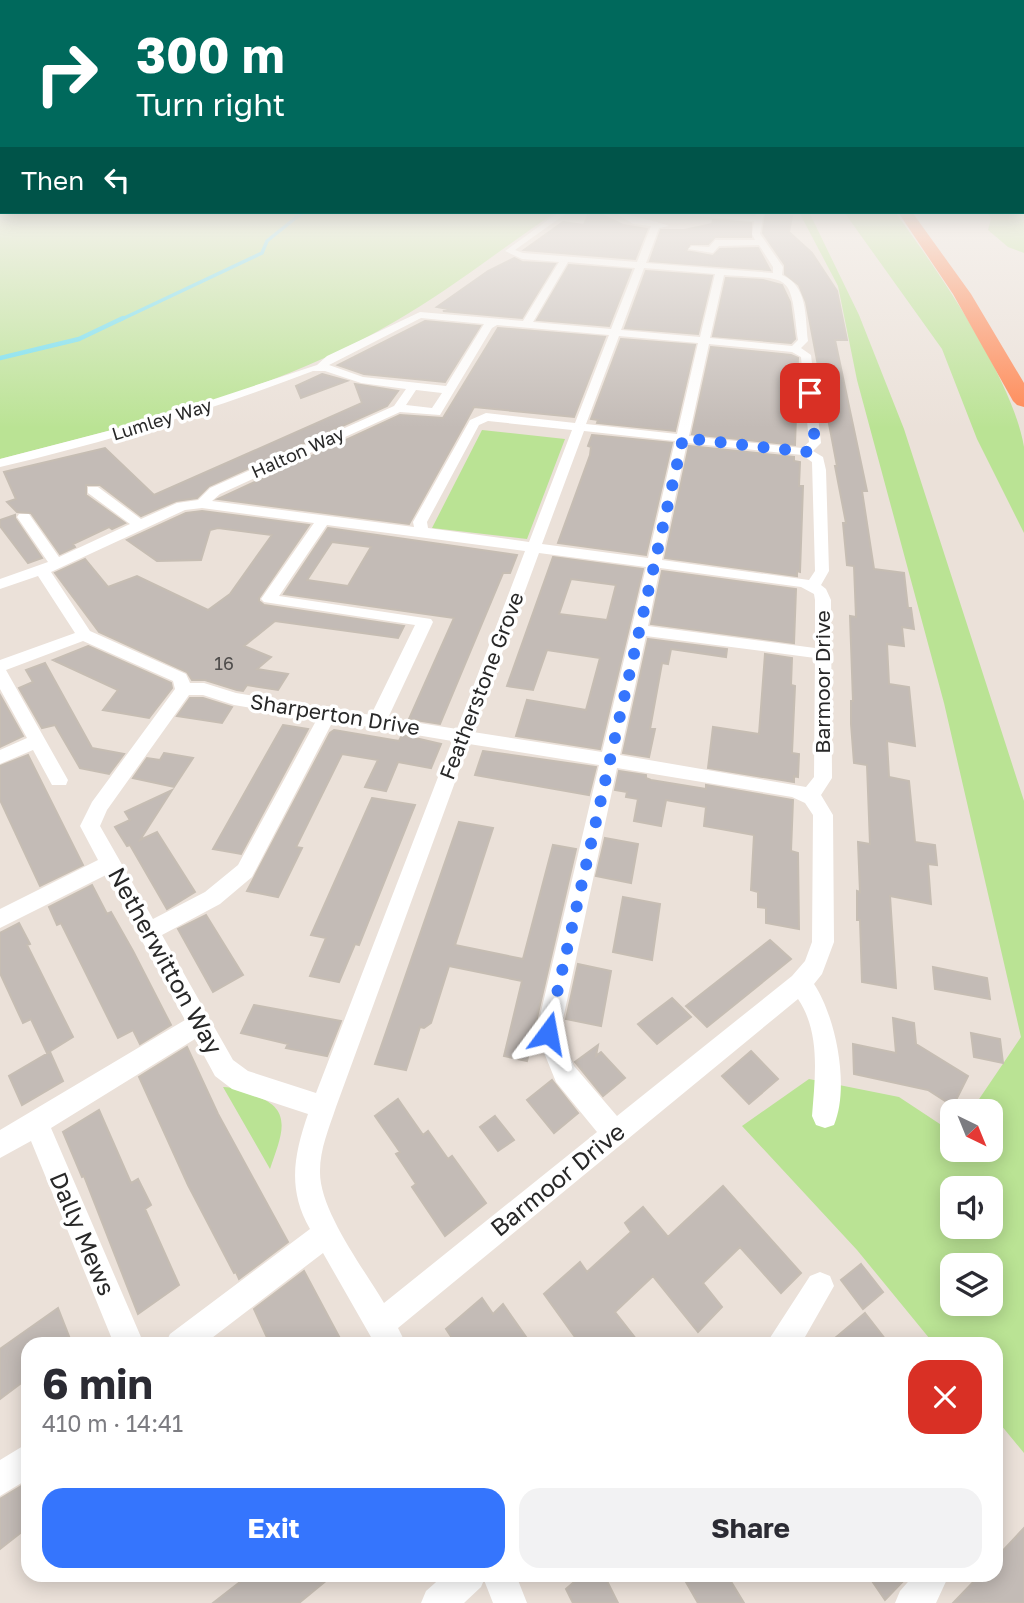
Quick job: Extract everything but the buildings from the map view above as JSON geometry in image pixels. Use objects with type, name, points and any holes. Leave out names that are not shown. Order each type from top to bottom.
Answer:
[{"type":"highway","points":[[951,279],[1024,401]]},
{"type":"highway","points":[[970,279],[990,307]]},
{"type":"street","points":[[527,324],[553,279]]},
{"type":"street","name":"Featherstone Grove","points":[[323,1107],[636,279]]},
{"type":"street","points":[[615,1133],[565,1074],[548,1033],[718,279]]},
{"type":"street","points":[[784,279],[791,282],[797,293],[803,341],[794,349]]},
{"type":"street","name":"Lumley Way","points":[[0,463],[148,425],[321,367],[331,358],[420,315],[495,323]]},
{"type":"street","points":[[413,386],[398,408],[436,412],[488,326],[495,323],[794,349],[806,355],[815,443],[806,452],[486,417],[474,423],[420,522],[421,530],[427,533]]},
{"type":"street","points":[[321,367],[353,379],[450,390]]},
{"type":"street","name":"Halton Way","points":[[202,504],[215,491],[398,408]]},
{"type":"street","name":"Barmoor Drive","points":[[386,1334],[615,1133],[800,983],[814,967],[823,942],[823,815],[819,803],[810,795],[823,778],[823,600],[821,593],[812,586],[822,571],[820,470],[818,460],[806,452]]},
{"type":"street","points":[[93,490],[140,525]]},
{"type":"street","name":"Halton Way","points":[[0,584],[49,566],[182,506],[202,504],[812,586]]},
{"type":"street","points":[[24,517],[84,635],[180,678],[184,689]]},
{"type":"street","points":[[323,520],[269,598],[425,622],[377,722]]},
{"type":"street","points":[[639,630],[822,654]]},
{"type":"street","points":[[0,666],[84,635]]},
{"type":"street","points":[[0,673],[58,780]]},
{"type":"street","name":"Sharperton Drive","points":[[184,689],[204,689],[234,699],[793,790],[810,795]]},
{"type":"street","name":"Netherwitton Way","points":[[184,689],[99,807],[90,826],[224,1069],[241,1081],[323,1107]]},
{"type":"street","points":[[148,932],[218,894],[246,871],[328,714]]},
{"type":"street","points":[[0,757],[37,741]]},
{"type":"street","points":[[0,919],[111,863]]},
{"type":"street","points":[[800,983],[814,1001],[828,1048],[825,1116]]},
{"type":"street","points":[[0,1145],[199,1024]]},
{"type":"street","points":[[323,1107],[306,1158],[305,1188],[327,1233],[386,1334]]},
{"type":"street","name":"Dally Mews","points":[[36,1123],[126,1337]]},
{"type":"street","points":[[189,1337],[327,1233]]},
{"type":"street","points":[[791,1337],[820,1286]]},
{"type":"street","points":[[0,1480],[21,1464]]},
{"type":"street","points":[[438,1603],[497,1582]]},
{"type":"street","points":[[912,1603],[929,1582]]},
{"type":"green space","points":[[0,279],[462,279],[394,322],[348,347],[300,368],[202,404],[0,459]]},
{"type":"green space","points":[[834,279],[841,279],[859,315],[904,429],[1024,801],[1024,1453],[1003,1428],[1003,1337],[928,1337],[857,1250],[742,1126],[809,1079],[899,1097],[940,1124],[940,1162],[1003,1162],[1003,1099],[979,1099],[1021,1037],[944,703],[857,380],[838,286]]},
{"type":"green space","points":[[892,279],[942,279],[989,358],[1017,420],[1024,447],[1024,533],[977,439],[942,349]]},
{"type":"green space","points":[[482,430],[565,439],[527,539],[432,528]]},
{"type":"green space","points":[[223,1087],[255,1096],[276,1109],[282,1126],[270,1169]]},
{"type":"waterway","points":[[120,320],[207,279]]},
{"type":"waterway","points":[[0,358],[79,339],[123,318]]},
{"type":"route","points":[[548,1033],[683,438],[806,452],[815,443],[810,393]]}]
